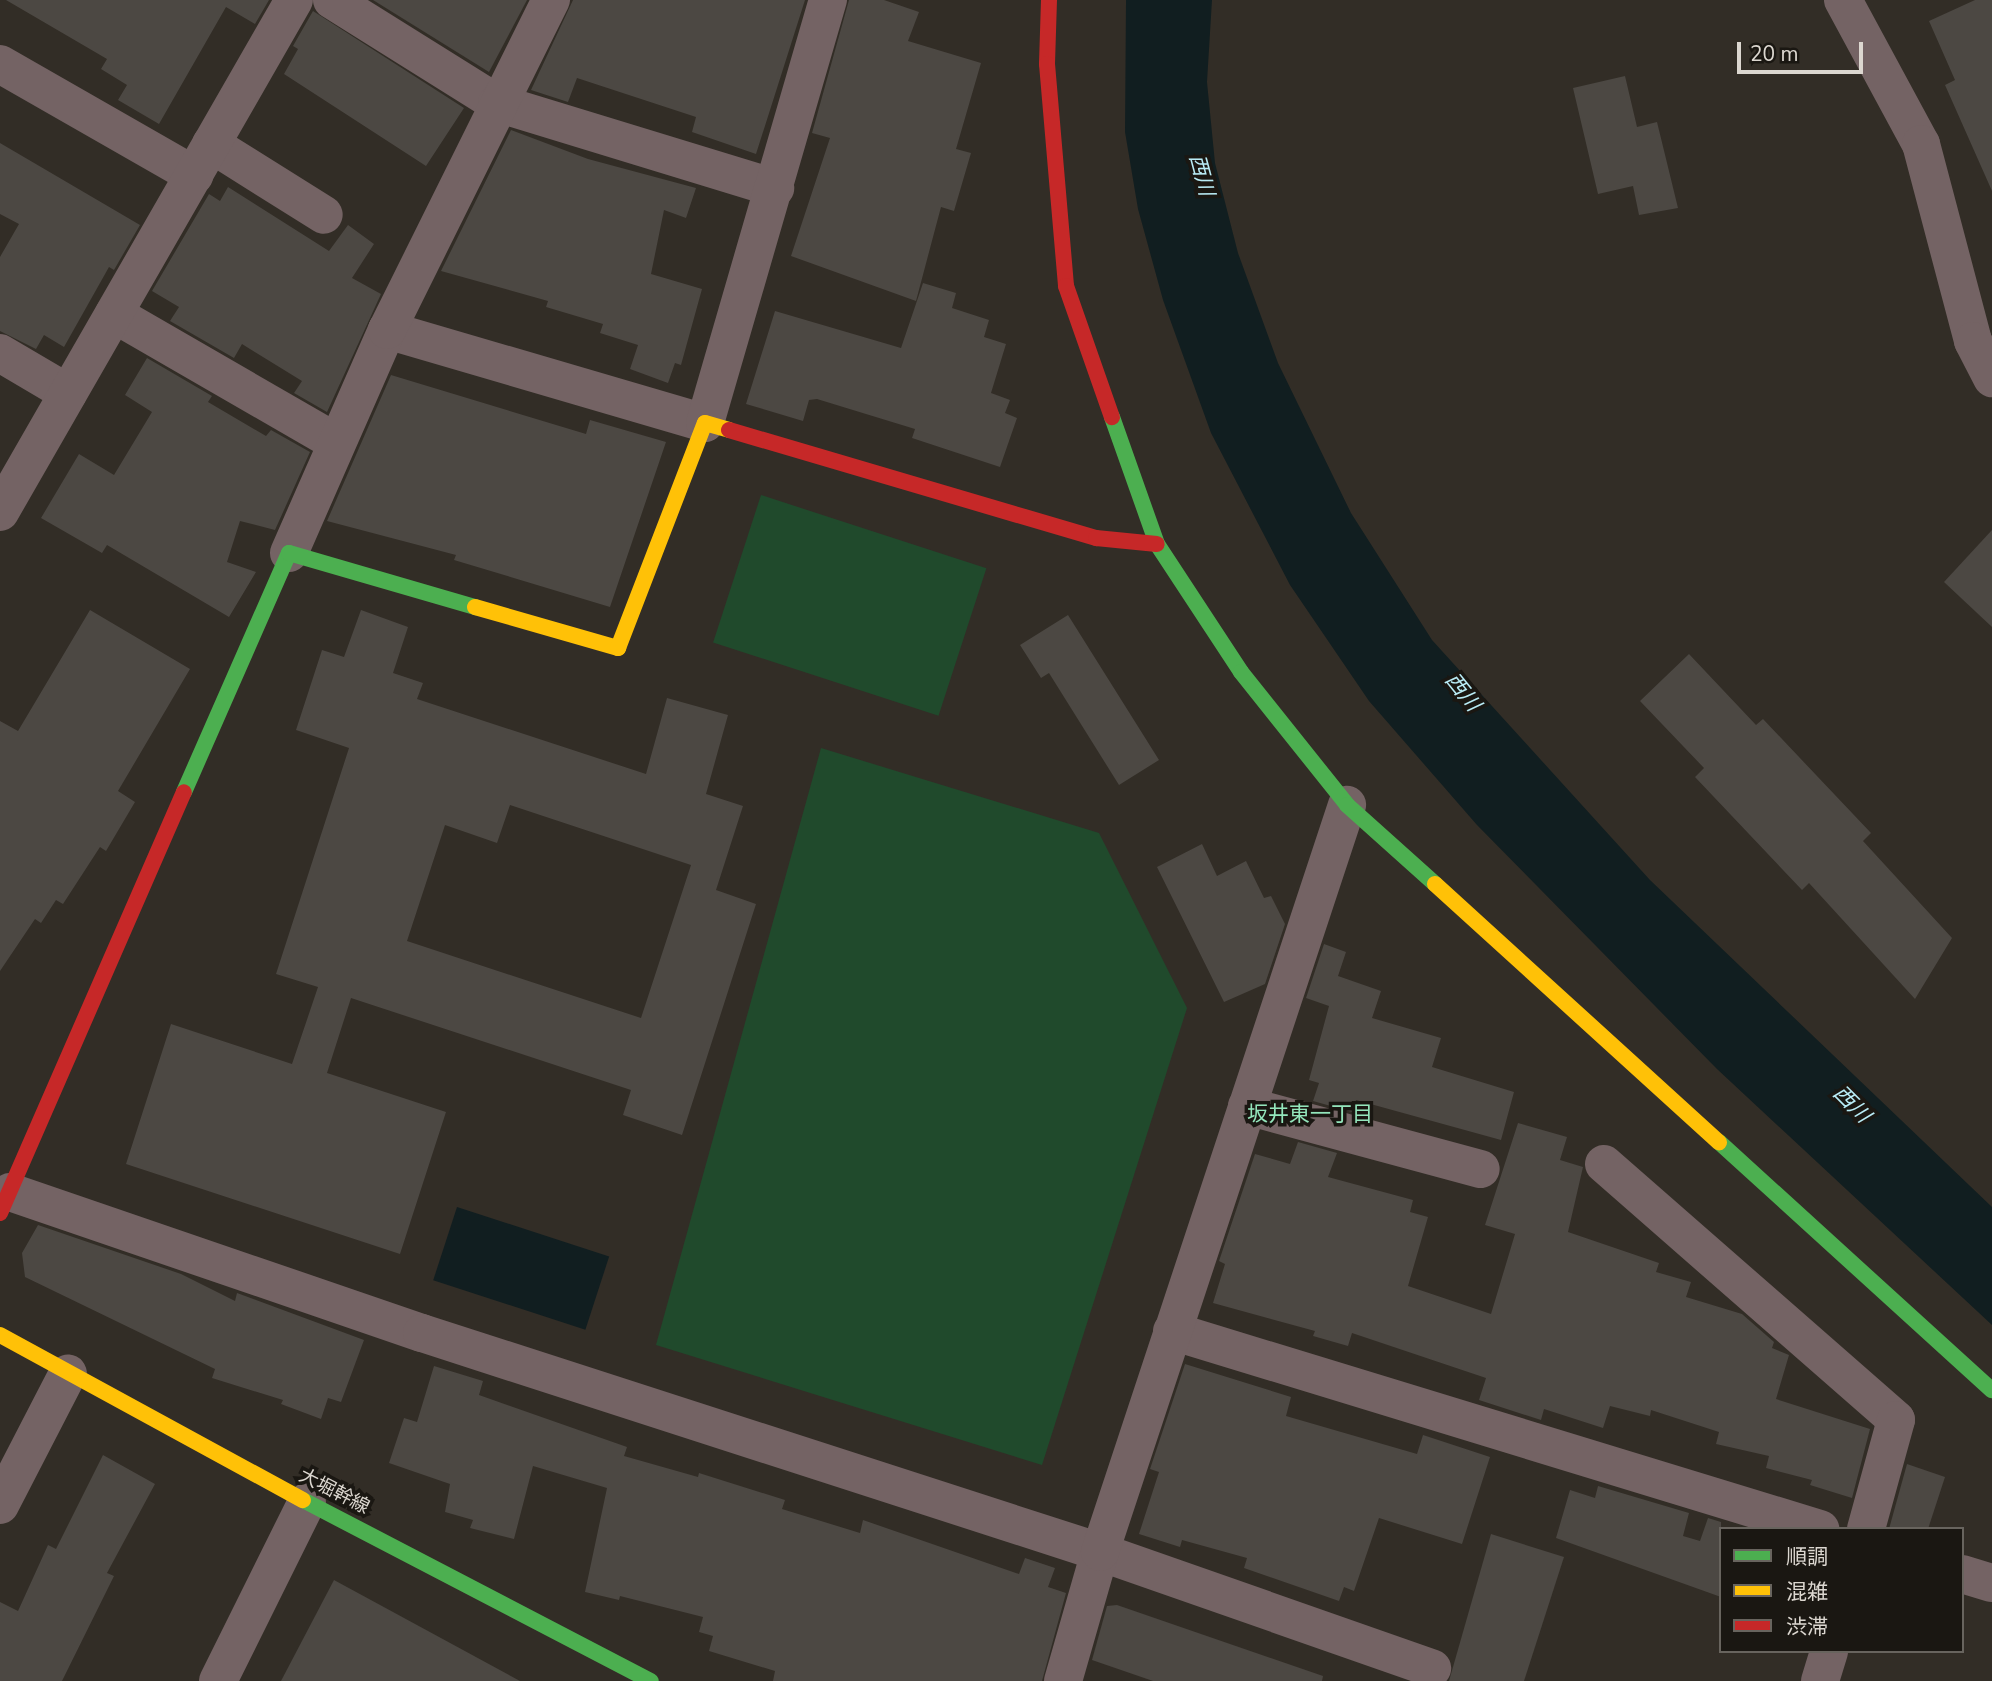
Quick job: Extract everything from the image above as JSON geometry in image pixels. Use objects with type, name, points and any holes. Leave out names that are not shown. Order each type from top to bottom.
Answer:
[{"type":"street","points":[[0,512],[294,0]]},
{"type":"street","points":[[332,0],[497,103],[775,188]]},
{"type":"street","points":[[551,0],[497,103],[335,442],[5,1202],[422,1333],[1100,1552],[1432,1668]]},
{"type":"street","points":[[289,552],[618,648],[705,423],[828,0]]},
{"type":"street","points":[[1049,0],[1046,64],[1066,286],[1157,544],[1241,672],[1347,805],[1992,1390]]},
{"type":"street","points":[[1843,0],[1921,144],[1973,341],[1992,378]]},
{"type":"street","points":[[0,64],[324,215]]},
{"type":"street","points":[[114,314],[335,442]]},
{"type":"street","points":[[387,330],[1096,538],[1157,544]]},
{"type":"street","points":[[0,353],[68,393]]},
{"type":"street","points":[[1063,1681],[1100,1552],[1347,805]]},
{"type":"street","points":[[1247,1106],[1481,1169]]},
{"type":"street","points":[[1604,1164],[1896,1420],[1867,1527]]},
{"type":"street","points":[[1172,1331],[1813,1527]]},
{"type":"street","name":"大堀幹線","points":[[0,1335],[307,1502],[651,1681]]},
{"type":"street","points":[[0,1505],[68,1373]]},
{"type":"street","points":[[218,1681],[307,1502]]},
{"type":"street","points":[[1964,1575],[1992,1583]]},
{"type":"street","points":[[1820,1681],[1828,1653]]},
{"type":"green space","points":[[761,495],[986,568],[939,716],[713,642]]},
{"type":"green space","points":[[821,748],[1099,833],[1187,1008],[1042,1465],[656,1345]]},
{"type":"water","name":"西川","points":[[1126,0],[1212,0],[1207,82],[1215,163],[1238,253],[1278,363],[1351,513],[1432,640],[1650,880],[1992,1207],[1992,1325],[1717,1069],[1477,825],[1369,701],[1290,585],[1211,433],[1163,300],[1138,209],[1125,132]]},
{"type":"water","points":[[457,1207],[609,1256],[585,1330],[433,1280]]},
{"type":"building","points":[[6,0],[269,0],[255,24],[226,7],[159,124],[118,100],[127,85],[101,69],[107,59]]},
{"type":"building","points":[[373,0],[527,0],[489,72]]},
{"type":"building","points":[[573,0],[805,0],[756,154],[692,132],[696,117],[577,78],[568,102],[531,90]]},
{"type":"building","points":[[849,0],[884,0],[919,12],[908,41],[981,63],[956,149],[971,153],[954,211],[941,207],[916,301],[791,256],[830,138],[812,133]]},
{"type":"building","points":[[1975,0],[1992,0],[1992,191],[1945,85],[1955,80],[1929,21]]},
{"type":"building","points":[[313,11],[464,108],[426,166],[284,74],[298,49],[293,46]]},
{"type":"building","points":[[1625,76],[1637,127],[1657,122],[1678,208],[1639,215],[1633,186],[1598,194],[1573,88]]},
{"type":"building","points":[[511,130],[588,159],[696,188],[686,218],[664,210],[651,274],[702,289],[681,365],[675,363],[668,383],[630,369],[638,345],[600,333],[603,324],[546,307],[548,301],[441,271]]},
{"type":"building","points":[[0,143],[140,225],[114,270],[109,267],[64,347],[44,335],[36,349],[0,331],[0,257],[19,224],[0,214]]},
{"type":"building","points":[[228,187],[329,251],[348,225],[374,244],[352,278],[381,294],[327,412],[294,393],[302,381],[242,344],[234,358],[170,321],[179,307],[152,291],[209,194],[220,201]]},
{"type":"building","points":[[923,283],[956,293],[952,308],[989,320],[984,337],[1006,344],[991,393],[1010,400],[1005,413],[1017,418],[1000,467],[912,438],[915,429],[817,399],[809,400],[803,421],[746,404],[775,311],[901,348]]},
{"type":"building","points":[[147,358],[212,396],[208,402],[266,436],[271,430],[310,452],[275,530],[240,521],[227,562],[256,572],[229,617],[107,545],[102,553],[41,518],[79,454],[114,475],[152,412],[125,395]]},
{"type":"building","points":[[391,375],[586,434],[590,420],[666,442],[610,607],[454,560],[456,555],[327,521]]},
{"type":"building","points":[[1992,530],[1992,627],[1944,582]]},
{"type":"building","points":[[90,610],[190,669],[118,791],[135,802],[106,851],[100,847],[63,904],[56,900],[41,923],[35,919],[0,971],[0,721],[18,731]]},
{"type":"building","points":[[361,610],[408,627],[393,673],[423,683],[417,699],[646,774],[667,698],[728,715],[706,794],[743,806],[716,890],[756,904],[682,1135],[623,1115],[631,1090],[351,998],[327,1073],[446,1112],[400,1254],[126,1164],[171,1024],[292,1064],[318,987],[276,974],[349,748],[296,730],[322,650],[344,657]],"holes":[[[510,805],[691,865],[641,1018],[407,941],[445,825],[497,843]]]},
{"type":"building","points":[[1068,615],[1159,760],[1119,785],[1049,673],[1041,678],[1020,645]]},
{"type":"building","points":[[1689,654],[1756,725],[1763,719],[1871,833],[1863,841],[1952,938],[1915,999],[1809,883],[1802,890],[1695,777],[1704,768],[1640,701]]},
{"type":"building","points":[[1202,844],[1217,876],[1246,861],[1264,898],[1271,896],[1285,924],[1265,984],[1224,1002],[1157,867]]},
{"type":"building","points":[[1324,944],[1346,952],[1338,976],[1381,991],[1372,1018],[1441,1038],[1432,1067],[1514,1092],[1501,1140],[1356,1100],[1352,1112],[1313,1101],[1319,1083],[1309,1080],[1329,1006],[1306,998]]},
{"type":"building","points":[[1518,1123],[1567,1137],[1560,1160],[1583,1167],[1568,1232],[1659,1263],[1656,1272],[1691,1282],[1686,1297],[1742,1314],[1774,1342],[1772,1348],[1789,1355],[1776,1399],[1870,1429],[1852,1498],[1810,1485],[1812,1480],[1766,1468],[1769,1456],[1716,1444],[1719,1432],[1651,1410],[1650,1416],[1610,1406],[1603,1428],[1544,1409],[1541,1420],[1479,1400],[1486,1378],[1352,1333],[1348,1346],[1313,1336],[1315,1331],[1213,1303],[1225,1264],[1219,1261],[1255,1154],[1290,1164],[1298,1142],[1337,1153],[1328,1177],[1413,1200],[1410,1212],[1428,1217],[1408,1286],[1491,1314],[1515,1234],[1485,1225]]},
{"type":"building","points":[[38,1225],[181,1274],[235,1301],[237,1293],[364,1340],[341,1402],[328,1398],[321,1419],[281,1404],[283,1400],[212,1378],[215,1369],[25,1277],[22,1253]]},
{"type":"building","points":[[1185,1364],[1291,1397],[1286,1416],[1417,1454],[1423,1435],[1490,1457],[1462,1544],[1379,1518],[1354,1591],[1344,1587],[1339,1601],[1244,1568],[1247,1558],[1182,1540],[1180,1547],[1139,1534],[1159,1472],[1150,1469]]},
{"type":"building","points":[[434,1366],[483,1381],[479,1395],[627,1447],[624,1456],[698,1477],[699,1473],[785,1500],[782,1509],[860,1533],[863,1520],[1019,1574],[1025,1558],[1055,1568],[1048,1587],[1066,1593],[1042,1681],[773,1681],[775,1671],[709,1651],[713,1636],[699,1632],[703,1617],[620,1596],[619,1600],[585,1592],[607,1488],[533,1466],[514,1539],[470,1528],[473,1520],[445,1512],[450,1484],[389,1463],[404,1418],[417,1422]]},
{"type":"building","points":[[103,1455],[155,1484],[107,1573],[114,1576],[62,1681],[0,1681],[0,1602],[18,1611],[48,1545],[56,1549]]},
{"type":"building","points":[[1907,1464],[1945,1477],[1929,1527],[1890,1527]]},
{"type":"building","points":[[1598,1486],[1689,1513],[1683,1536],[1700,1541],[1708,1518],[1721,1522],[1719,1596],[1556,1538],[1570,1490],[1595,1498]]},
{"type":"building","points":[[1491,1534],[1564,1557],[1524,1681],[1449,1681]]},
{"type":"building","points":[[334,1580],[520,1681],[281,1681]]},
{"type":"building","points":[[1117,1605],[1323,1676],[1322,1681],[1153,1681],[1092,1660],[1107,1606]]},
{"type":"traffic: fast","points":[[1112,417],[1157,544],[1241,672],[1347,805],[1435,884]]},
{"type":"traffic: fast","points":[[184,792],[289,553],[475,607]]},
{"type":"traffic: fast","points":[[1719,1142],[1992,1390]]},
{"type":"traffic: fast","points":[[303,1500],[651,1681]]},
{"type":"traffic: slow","points":[[475,607],[618,648],[705,423],[729,430]]},
{"type":"traffic: slow","points":[[1435,884],[1719,1142]]},
{"type":"traffic: slow","points":[[0,1335],[303,1500]]},
{"type":"traffic: jam","points":[[1049,0],[1047,64],[1066,286],[1112,417]]},
{"type":"traffic: jam","points":[[729,430],[1096,538],[1157,544]]},
{"type":"traffic: jam","points":[[0,1213],[184,792]]},
{"type":"district","name":"坂井東一丁目","points":[[1310,1114]]}]
